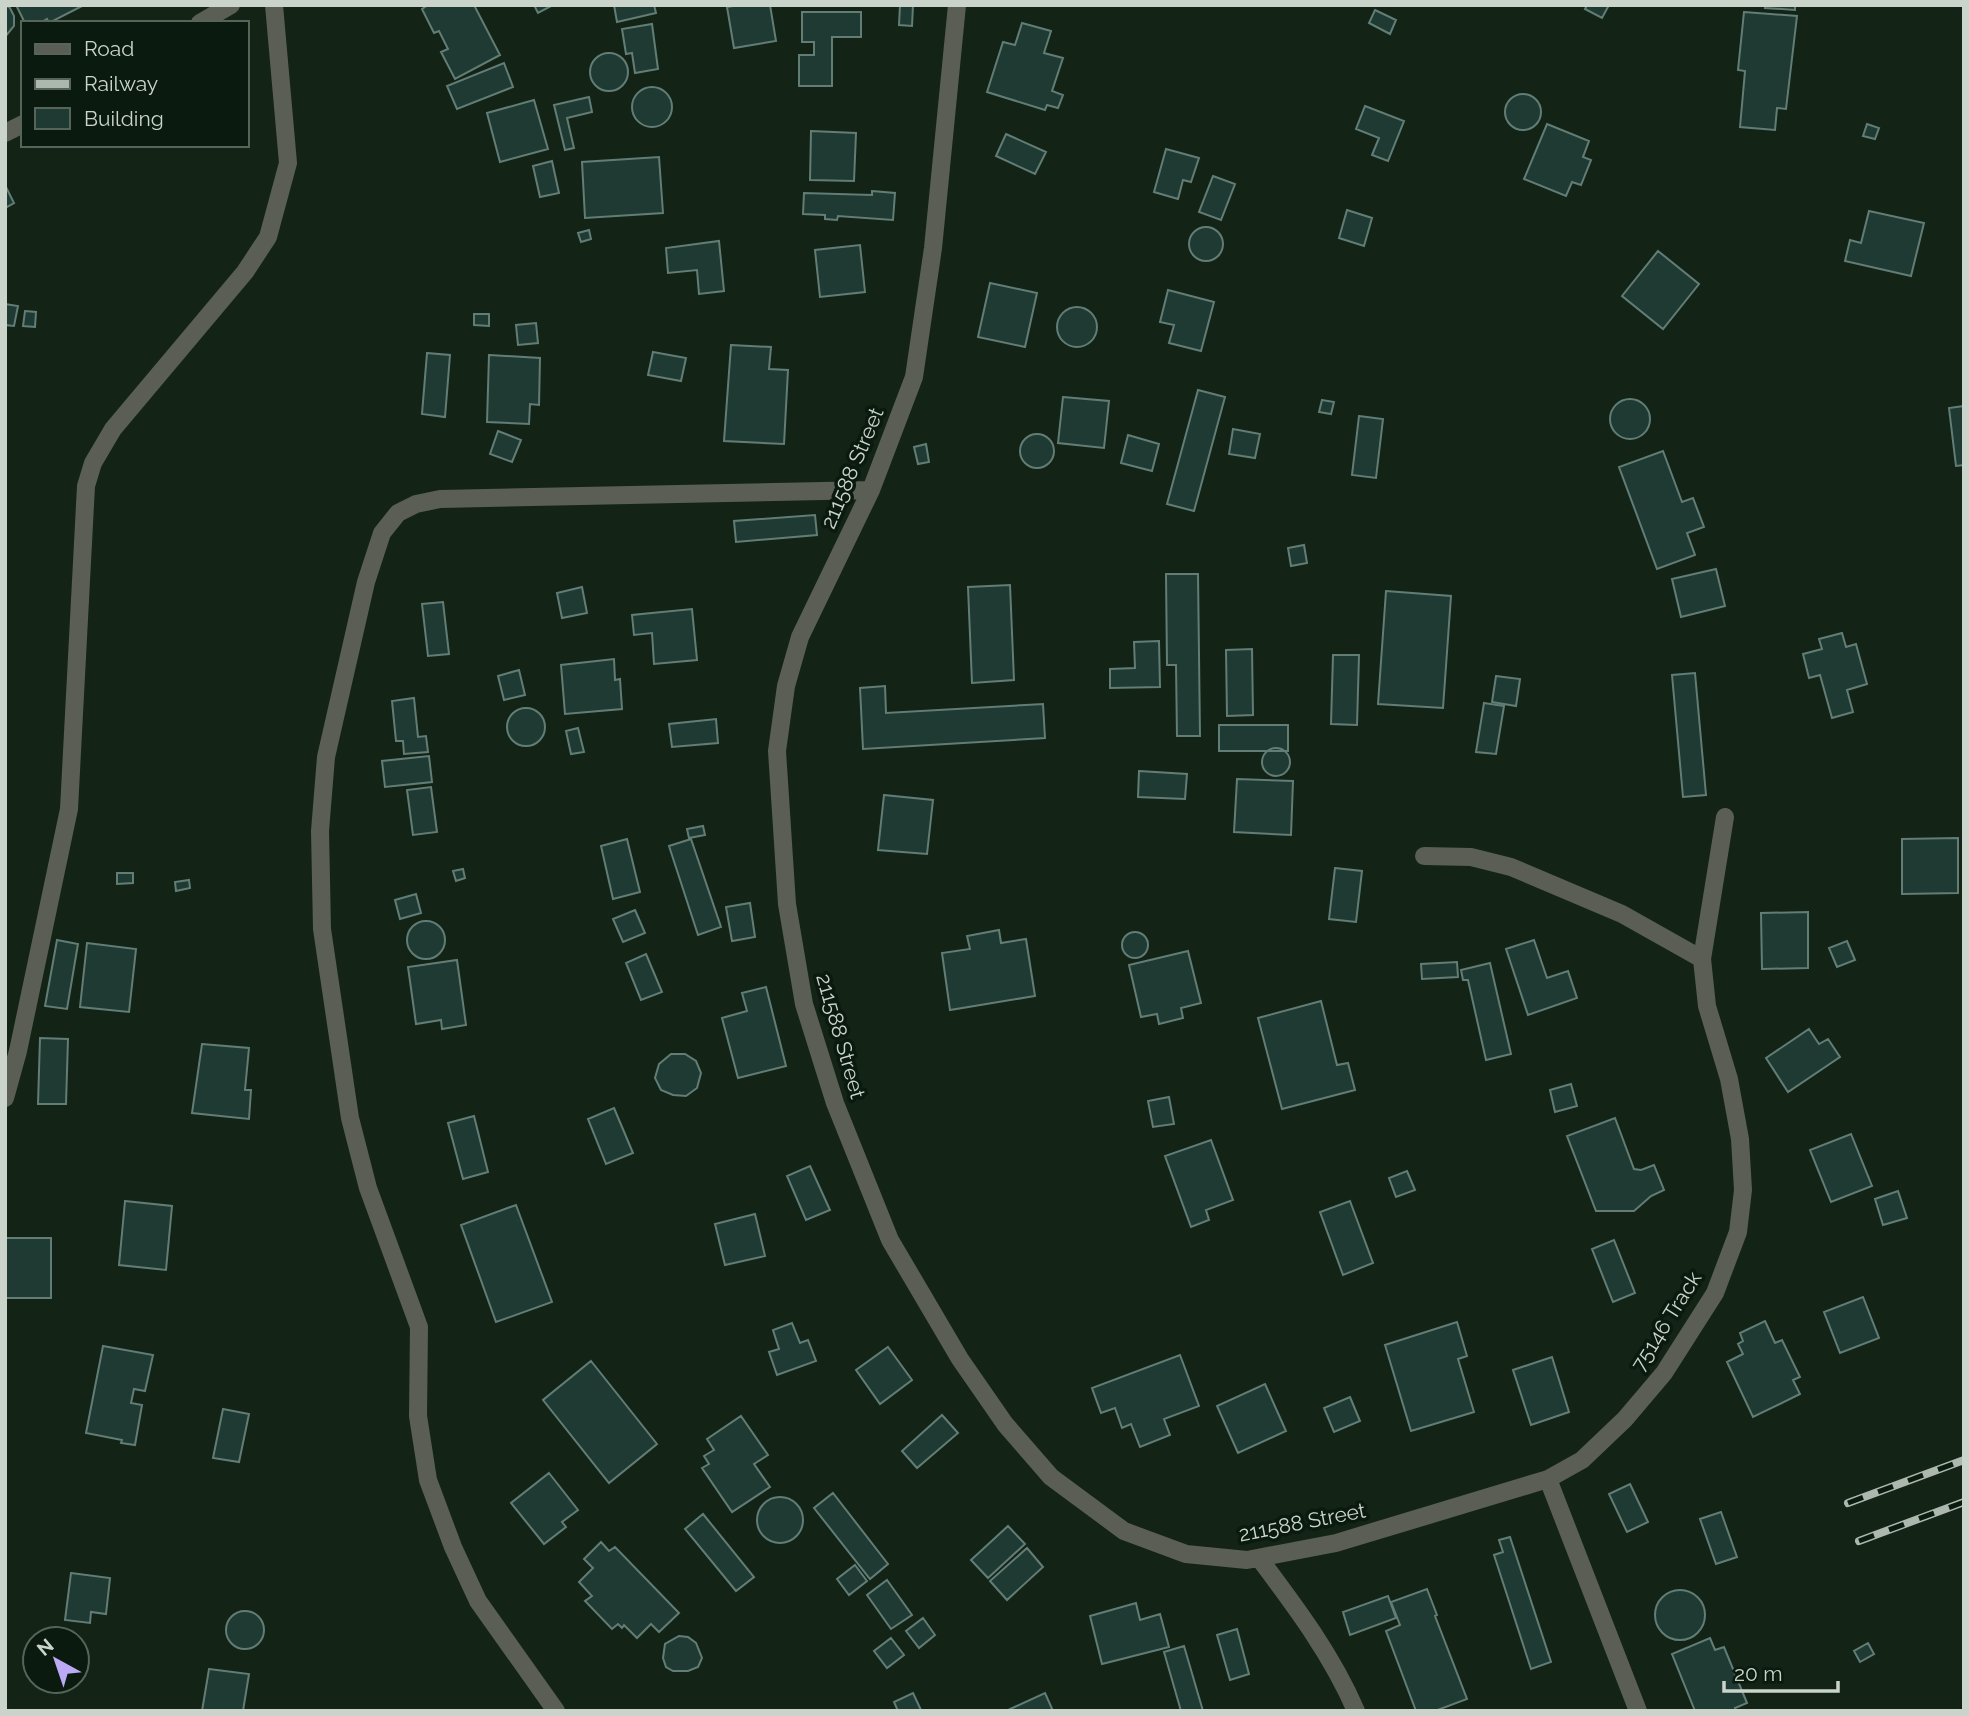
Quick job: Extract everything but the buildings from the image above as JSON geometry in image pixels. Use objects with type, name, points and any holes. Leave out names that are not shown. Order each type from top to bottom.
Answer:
[{"type":"street","points":[[203,21],[231,5]]},
{"type":"street","points":[[5,1098],[18,1051],[69,809],[86,486],[93,463],[113,429],[245,272],[268,237],[288,163],[274,5]]},
{"type":"street","name":"211588 Street","points":[[957,5],[933,248],[914,377],[871,490],[800,637],[786,687],[778,751],[788,904],[804,1004],[835,1103],[890,1240],[960,1359],[1005,1424],[1051,1477],[1124,1531],[1186,1554],[1247,1560],[1336,1543],[1548,1479]]},
{"type":"street","points":[[5,133],[21,125]]},
{"type":"street","points":[[556,1711],[478,1601],[453,1548],[428,1480],[418,1416],[419,1327],[368,1188],[350,1118],[322,929],[320,831],[326,757],[366,582],[382,533],[398,513],[416,504],[440,499],[871,490]]},
{"type":"street","name":"75146 Track","points":[[1548,1479],[1582,1460],[1625,1419],[1664,1373],[1714,1293],[1738,1232],[1743,1190],[1740,1139],[1728,1079],[1707,1006],[1703,958],[1710,898],[1725,817]]},
{"type":"street","points":[[1424,856],[1471,857],[1511,867],[1622,914],[1703,958]]},
{"type":"street","points":[[1548,1479],[1638,1711]]},
{"type":"street","points":[[1259,1558],[1304,1618],[1349,1694],[1356,1711]]},
{"type":"railway","points":[[1848,1503],[1964,1460]]},
{"type":"railway","points":[[1859,1541],[1964,1502]]}]
